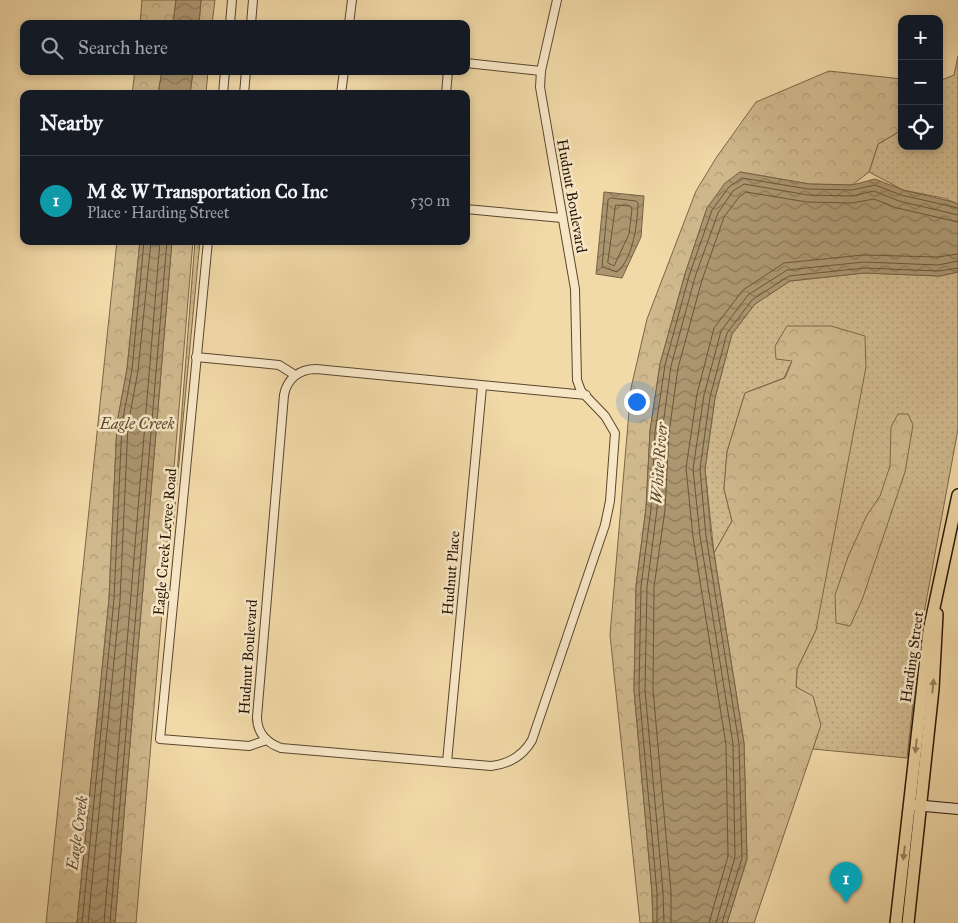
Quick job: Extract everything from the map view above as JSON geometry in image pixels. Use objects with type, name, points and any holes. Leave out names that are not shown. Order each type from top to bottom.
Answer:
[{"type":"main road","points":[[937,600],[958,495]]},
{"type":"main road","name":"Harding Street","points":[[896,923],[928,631],[937,600]]},
{"type":"main road","name":"Harding Street","points":[[908,923],[922,806],[938,634],[937,600]]},
{"type":"main road","points":[[909,805],[958,809]]},
{"type":"street","points":[[230,20],[232,0]]},
{"type":"street","points":[[251,20],[253,0]]},
{"type":"street","points":[[350,20],[352,0]]},
{"type":"street","name":"Hudnut Boulevard","points":[[295,375],[287,386],[284,395],[258,708],[257,724],[266,740],[281,748],[491,766],[501,765],[520,756],[532,740],[605,525],[610,501],[614,432],[605,416],[586,395],[577,380],[576,298],[542,104],[541,71],[557,0]]},
{"type":"street","points":[[470,63],[541,71]]},
{"type":"street","points":[[223,90],[225,75]]},
{"type":"street","points":[[244,90],[246,75]]},
{"type":"street","points":[[342,90],[343,75]]},
{"type":"street","points":[[446,90],[448,75]]},
{"type":"street","points":[[470,209],[562,218]]},
{"type":"street","name":"Eagle Creek Levee Road","points":[[208,245],[160,739],[249,746],[266,740]]},
{"type":"street","points":[[196,357],[279,365],[295,375],[307,369],[316,368],[482,387],[586,395]]},
{"type":"street","name":"Hudnut Place","points":[[448,762],[482,387]]},
{"type":"green space","points":[[142,0],[176,0],[174,20],[140,20]]},
{"type":"green space","points":[[201,0],[215,0],[212,20],[199,20]]},
{"type":"green space","points":[[958,56],[958,204],[943,198],[903,190],[869,172],[878,144],[898,132],[898,150],[943,150],[943,79],[954,75]]},
{"type":"green space","points":[[829,71],[898,79],[898,132],[878,144],[869,172],[852,185],[809,184],[740,172],[707,208],[685,274],[660,364],[650,431],[646,508],[636,586],[634,690],[653,923],[640,923],[610,635],[631,388],[647,319],[696,191],[716,158],[756,102]]},
{"type":"green space","points":[[134,75],[161,75],[159,90],[133,90]]},
{"type":"green space","points":[[192,75],[208,75],[206,90],[191,90]]},
{"type":"green space","points":[[117,245],[140,245],[127,369],[117,423],[109,599],[77,923],[46,923]]},
{"type":"green space","points":[[172,245],[193,245],[136,923],[115,923]]},
{"type":"green space","points":[[195,245],[200,245],[173,526]]},
{"type":"green space","points":[[958,272],[958,429],[922,624],[907,758],[813,749],[820,724],[813,697],[796,687],[797,669],[816,630],[792,361],[784,378],[745,393],[727,452],[724,489],[732,521],[714,553],[705,469],[715,398],[732,334],[755,304],[790,281],[864,273],[940,276]]},
{"type":"green space","points":[[787,326],[831,326],[865,336],[866,367],[816,630],[797,669],[796,687],[813,696],[821,725],[754,923],[727,923],[747,859],[744,743],[714,553],[732,521],[724,489],[727,452],[745,393],[785,378],[792,361],[776,359],[775,346]]},
{"type":"green space","points":[[898,414],[908,414],[913,425],[905,472],[862,600],[850,626],[836,623],[835,595],[848,557],[867,515],[880,496],[890,466],[891,427]]},
{"type":"water","points":[[176,0],[201,0],[199,20],[174,20]]},
{"type":"water","points":[[161,75],[192,75],[191,90],[159,90]]},
{"type":"water","name":"White River","points":[[740,172],[809,184],[852,185],[875,179],[903,190],[958,204],[958,272],[940,276],[864,273],[790,281],[755,304],[732,334],[715,398],[705,469],[711,535],[744,743],[747,859],[727,923],[653,923],[634,690],[636,586],[646,508],[650,431],[660,364],[685,274],[707,208],[725,183]]},
{"type":"water","points":[[604,192],[644,196],[641,237],[622,278],[596,274]]},
{"type":"water","name":"Eagle Creek","points":[[140,245],[172,245],[115,923],[77,923],[109,599],[117,423],[127,369]]},
{"type":"place","name":"M & W Transportation Co Inc","points":[[846,903]]}]
